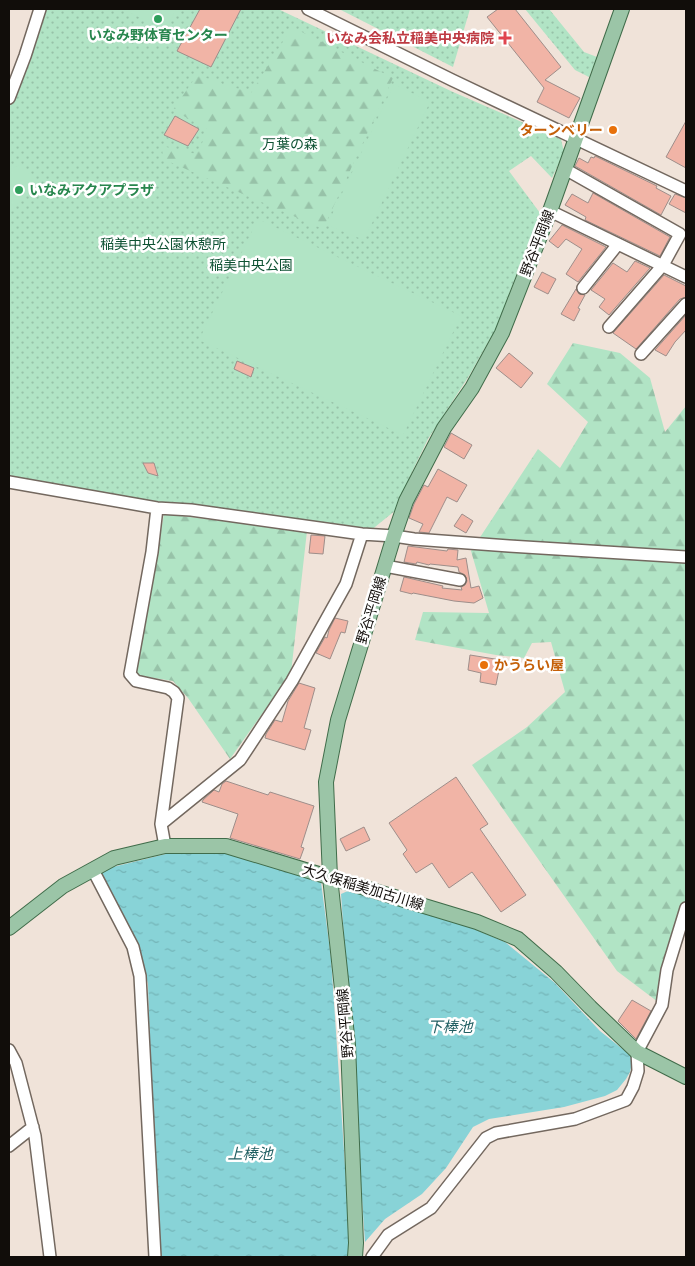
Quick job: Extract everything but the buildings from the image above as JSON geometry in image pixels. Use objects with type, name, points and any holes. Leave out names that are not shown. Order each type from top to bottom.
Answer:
[{"type":"main road","name":"野谷平岡線","points":[[355,1257],[348,1045],[330,877],[326,782],[338,720],[406,501],[444,428],[472,388],[502,333],[550,211],[622,9]]},
{"type":"main road","name":"大久保稲美加古川線","points":[[9,928],[63,886],[114,858],[165,846],[226,846],[477,922],[518,939],[556,972],[637,1052],[686,1077]]},
{"type":"street","points":[[9,98],[40,9]]},
{"type":"street","points":[[308,9],[686,191]]},
{"type":"street","points":[[565,169],[680,234],[662,265],[609,327]]},
{"type":"street","points":[[550,211],[686,277]]},
{"type":"street","points":[[583,288],[618,244]]},
{"type":"street","points":[[641,354],[686,304]]},
{"type":"street","points":[[9,482],[157,508],[191,510],[362,534],[499,546],[686,557]]},
{"type":"street","points":[[157,508],[152,552],[130,674],[136,681],[168,688],[178,698],[161,824],[165,846]]},
{"type":"street","points":[[161,824],[240,760],[292,681],[346,584],[362,534]]},
{"type":"street","points":[[385,566],[460,580]]},
{"type":"street","points":[[93,870],[134,948],[140,976],[155,1257]]},
{"type":"street","points":[[372,1257],[388,1235],[431,1208],[486,1138],[496,1133],[575,1119],[626,1100],[633,1088],[638,1070],[637,1052],[662,1005],[667,970],[686,908]]},
{"type":"street","points":[[9,1050],[16,1063],[35,1136],[50,1257]]},
{"type":"street","points":[[9,1146],[33,1127]]},
{"type":"green space","name":"稲美中央公園","points":[[40,9],[278,9],[453,92],[561,139],[565,150],[552,178],[531,156],[509,171],[540,213],[500,318],[498,332],[491,337],[469,376],[428,439],[396,510],[370,531],[193,507],[9,478],[9,96]]},
{"type":"green space","name":"いなみ野体育センター","points":[[122,9],[176,9],[166,30]]},
{"type":"green space","points":[[339,9],[470,9],[453,67]]},
{"type":"green space","points":[[525,9],[549,9],[584,52],[597,57],[589,77],[575,70]]},
{"type":"green space","name":"万葉の森","points":[[292,27],[393,78],[323,229],[163,159],[162,146],[196,154],[209,130],[173,110],[197,75],[251,93]]},
{"type":"green space","points":[[394,84],[430,102],[364,240],[327,225]]},
{"type":"green space","name":"いなみアクアプラザ","points":[[23,164],[35,183],[9,214],[9,169]]},
{"type":"green space","points":[[258,219],[461,316],[403,435],[199,340]]},
{"type":"green space","points":[[573,343],[620,353],[650,378],[665,432],[686,406],[686,920],[662,1005],[617,971],[472,765],[527,727],[565,692],[551,642],[532,643],[524,658],[496,655],[415,640],[423,612],[489,613],[471,551],[538,449],[560,468],[588,422],[547,384]]},
{"type":"green space","points":[[164,514],[307,531],[291,673],[230,759],[188,698],[173,681],[135,675]]},
{"type":"water","name":"上棒池","points":[[182,850],[235,852],[321,882],[331,958],[350,1257],[159,1257],[148,984],[139,947],[101,873],[113,867]]},
{"type":"water","name":"下棒池","points":[[350,890],[467,926],[505,942],[555,983],[600,1031],[630,1055],[632,1063],[630,1072],[617,1090],[605,1096],[564,1107],[489,1119],[473,1127],[446,1168],[422,1194],[385,1219],[365,1242],[341,894]]},
{"type":"place","name":"いなみ野体育センター","points":[[158,19]]},
{"type":"place","name":"いなみ会私立稲美中央病院","points":[[505,38]]},
{"type":"place","name":"ターンベリー","points":[[613,130]]},
{"type":"place","name":"いなみアクアプラザ","points":[[19,190]]},
{"type":"place","name":"かうらい屋","points":[[484,665]]},
{"type":"park label","name":"稲美中央公園休憩所","points":[[163,244]]}]
